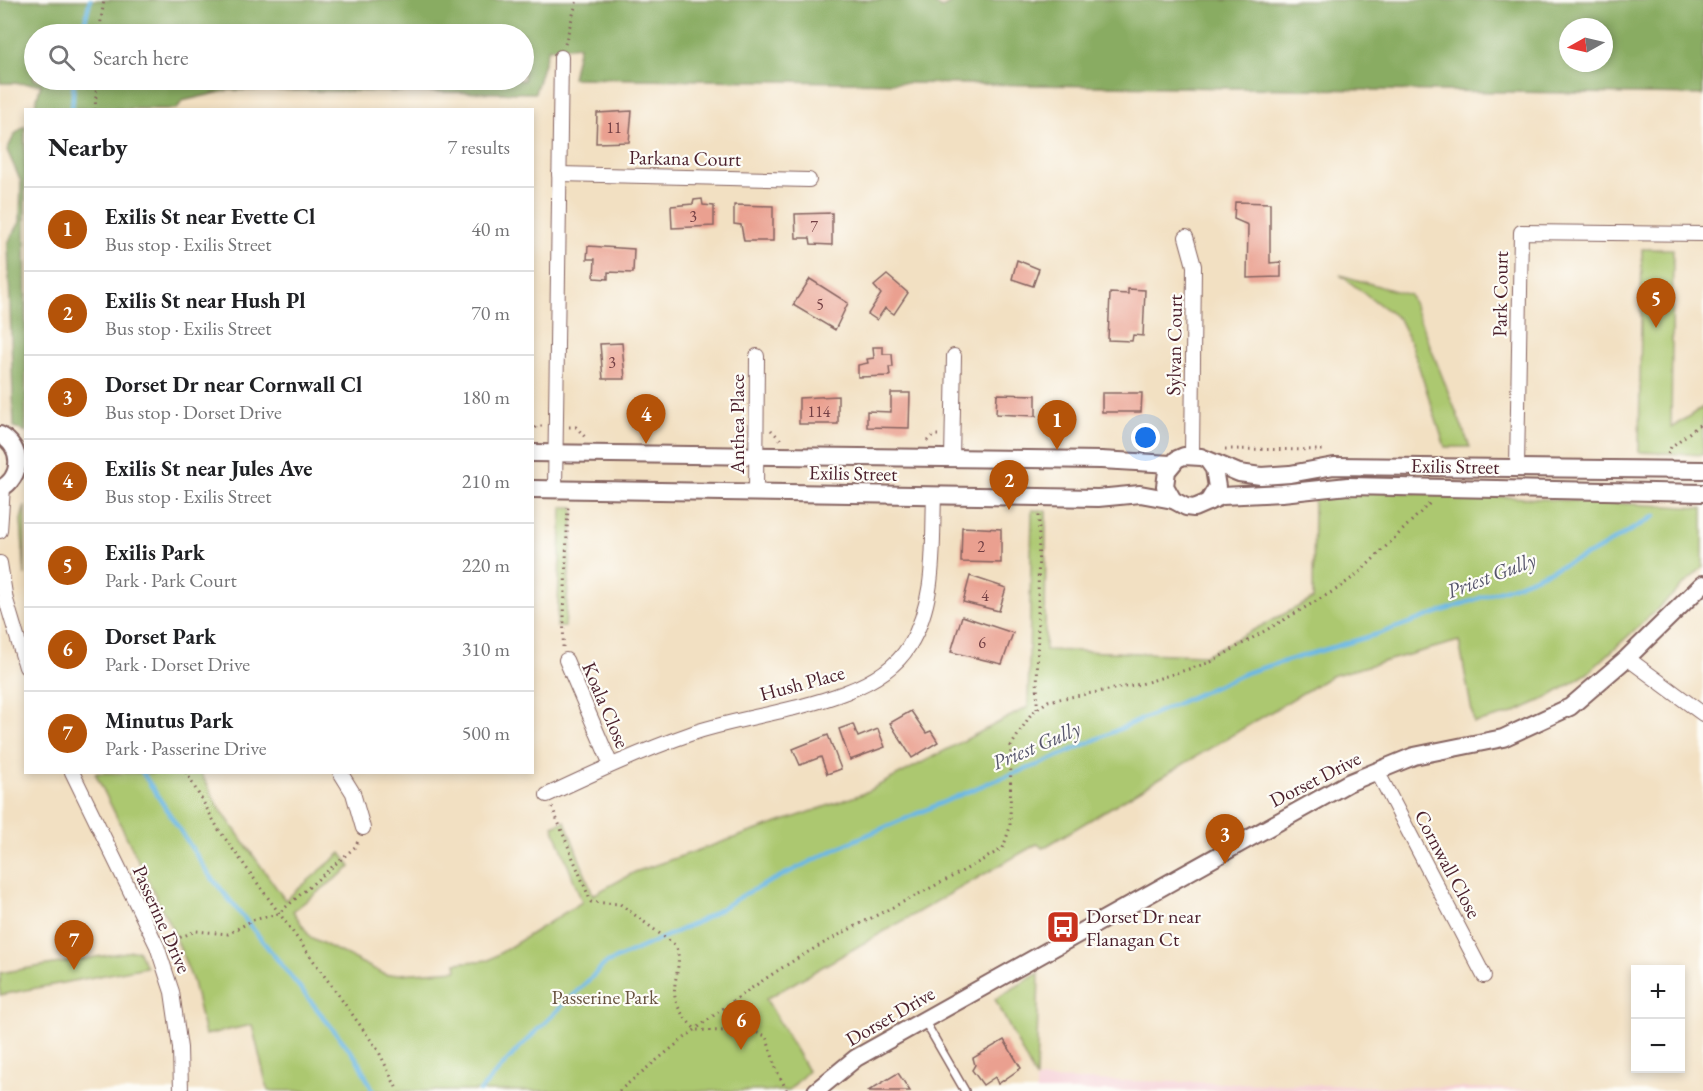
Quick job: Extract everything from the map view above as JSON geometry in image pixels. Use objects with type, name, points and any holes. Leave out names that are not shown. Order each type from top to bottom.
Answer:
[{"type":"street","points":[[561,57],[555,454],[562,489]]},
{"type":"street","name":"Parkana Court","points":[[559,174],[809,180]]},
{"type":"street","name":"Park Court","points":[[1517,468],[1521,232],[1703,234]]},
{"type":"street","name":"Sylvan Court","points":[[1186,237],[1194,266],[1192,455]]},
{"type":"street","name":"Anthea Place","points":[[756,492],[757,356]]},
{"type":"street","points":[[952,459],[954,356]]},
{"type":"street","points":[[0,531],[10,484],[18,460],[13,443]]},
{"type":"street","name":"Exilis Street","points":[[534,453],[1171,464],[1177,459],[1192,455],[1239,473],[1261,476],[1290,474],[1334,466],[1703,471]]},
{"type":"street","points":[[1208,502],[1217,487],[1214,469],[1209,462]]},
{"type":"street","points":[[1171,464],[1165,478],[1168,494],[1173,500]]},
{"type":"street","name":"Exilis Street","points":[[534,489],[1098,498],[1140,494],[1173,500],[1186,507],[1201,506],[1222,496],[1282,493],[1318,487],[1440,487],[1703,493]]},
{"type":"street","name":"Hush Place","points":[[547,795],[611,765],[717,724],[834,696],[859,688],[880,677],[909,646],[926,608],[930,591],[934,495]]},
{"type":"street","points":[[0,563],[3,600],[24,661]]},
{"type":"street","name":"Dorset Drive","points":[[816,1091],[856,1058],[1348,783],[1414,756],[1503,738],[1543,722],[1570,707],[1627,658],[1703,584]]},
{"type":"street","points":[[1627,658],[1703,714]]},
{"type":"street","name":"Koala Close","points":[[566,660],[611,765]]},
{"type":"street","name":"Cornwall Close","points":[[1377,771],[1484,976]]},
{"type":"street","name":"Passerine Drive","points":[[73,774],[157,946],[172,992],[180,1048],[181,1091]]},
{"type":"street","points":[[341,774],[353,794],[363,828]]},
{"type":"lane","points":[[924,1020],[965,1091]]},
{"type":"path","points":[[100,24],[104,0]]},
{"type":"path","points":[[561,57],[578,0]]},
{"type":"path","points":[[95,108],[96,90]]},
{"type":"path","points":[[1668,456],[1671,447],[1703,422]]},
{"type":"path","points":[[619,1091],[696,1030],[798,958],[1003,848],[1010,827],[1011,746],[1020,728],[1048,701],[1141,684],[1211,663],[1337,589],[1359,573],[1416,519],[1440,487]]},
{"type":"path","points":[[562,489],[562,638],[566,660]]},
{"type":"path","points":[[1037,710],[1039,497]]},
{"type":"path","points":[[187,774],[219,830],[378,1050],[398,1091]]},
{"type":"path","points":[[547,795],[591,902],[620,904],[675,945],[679,952],[675,998],[685,1018],[696,1030],[755,1032],[766,1036],[777,1071],[787,1091]]},
{"type":"path","points":[[157,946],[196,932],[228,934],[253,920],[278,914],[355,847],[363,828]]},
{"type":"shaded area","points":[[1036,1079],[1601,1091],[1036,1091]]},
{"type":"green space","points":[[0,0],[927,0],[942,8],[956,0],[1703,0],[1703,95],[572,78],[579,46],[548,49],[535,93],[230,90],[534,90],[534,24],[24,24],[24,84],[0,83]]},
{"type":"green space","points":[[39,90],[230,90],[182,101],[178,108],[34,108]]},
{"type":"green space","points":[[24,127],[24,431],[14,427],[8,243],[20,222],[21,182],[7,150],[15,134]]},
{"type":"green space","points":[[1642,249],[1673,249],[1671,428],[1703,407],[1703,455],[1639,452]]},
{"type":"green space","points":[[1340,275],[1410,295],[1470,447],[1445,447],[1412,346],[1399,319]]},
{"type":"green space","name":"Passerine Park","points":[[1348,491],[1437,493],[1703,508],[1703,567],[1588,673],[1549,697],[1511,714],[1474,723],[1459,641],[1331,676],[1043,848],[1037,844],[766,999],[808,1071],[788,1091],[268,1091],[252,1025],[205,1035],[193,982],[174,933],[95,774],[202,774],[218,806],[285,900],[341,853],[351,867],[293,911],[310,937],[386,975],[457,970],[456,963],[489,960],[582,902],[553,826],[565,821],[593,895],[635,872],[862,794],[1028,707],[1032,510],[1046,511],[1045,650],[1205,655],[1313,599],[1314,497]]},
{"type":"green space","points":[[562,507],[574,507],[565,627],[557,627]]},
{"type":"green space","points":[[24,509],[24,561],[21,520]]},
{"type":"green space","points":[[138,950],[146,967],[0,995],[0,973]]},
{"type":"green space","points":[[1039,973],[1036,1079],[995,999]]},
{"type":"building","points":[[632,111],[629,142],[596,143],[597,113]]},
{"type":"building","points":[[702,199],[703,205],[714,206],[714,226],[672,228],[671,206],[693,204],[694,200]]},
{"type":"building","points":[[1235,202],[1270,203],[1270,263],[1281,262],[1281,277],[1247,278],[1248,225],[1234,219]]},
{"type":"building","points":[[734,205],[773,206],[773,241],[744,241],[741,225],[734,224]]},
{"type":"building","points":[[832,213],[832,245],[811,244],[810,238],[796,238],[795,214]]},
{"type":"building","points":[[588,246],[634,249],[633,273],[608,272],[608,279],[594,278],[595,259],[587,259]]},
{"type":"building","points":[[1017,260],[1039,269],[1033,286],[1012,279]]},
{"type":"building","points":[[887,275],[908,293],[894,314],[885,308],[877,320],[868,314],[881,294],[874,286]]},
{"type":"building","points":[[810,279],[848,303],[835,330],[793,305]]},
{"type":"building","points":[[1128,289],[1145,290],[1143,336],[1133,335],[1132,341],[1108,340],[1110,293],[1128,294]]},
{"type":"building","points":[[622,343],[625,379],[603,379],[600,344]]},
{"type":"building","points":[[873,347],[883,347],[883,354],[892,354],[893,367],[889,367],[890,376],[858,377],[858,365],[868,363],[867,359],[874,358]]},
{"type":"building","points":[[891,393],[910,393],[909,428],[867,427],[867,411],[891,412]]},
{"type":"building","points":[[1102,393],[1142,393],[1141,412],[1102,412]]},
{"type":"building","points":[[997,394],[1036,395],[1036,416],[996,414]]},
{"type":"building","points":[[838,396],[838,424],[799,424],[799,398]]},
{"type":"building","points":[[962,527],[1001,529],[1001,563],[961,562]]},
{"type":"building","points":[[970,576],[1006,588],[999,611],[963,602]]},
{"type":"building","points":[[962,616],[1013,633],[1002,664],[951,652]]},
{"type":"building","points":[[911,711],[926,733],[931,731],[938,742],[912,758],[890,723]]},
{"type":"building","points":[[853,724],[858,737],[878,729],[885,747],[850,760],[839,729]]},
{"type":"building","points":[[828,735],[841,769],[827,774],[821,757],[800,765],[793,749]]},
{"type":"building","points":[[1004,1040],[1021,1068],[998,1084],[995,1077],[983,1085],[972,1070],[975,1065],[973,1058]]},
{"type":"building","points":[[898,1073],[910,1091],[868,1091]]},
{"type":"waterway","points":[[84,24],[90,0]]},
{"type":"waterway","points":[[72,108],[73,90]]},
{"type":"waterway","name":"Priest Gully","points":[[480,1091],[519,1048],[605,964],[700,921],[747,893],[846,844],[988,783],[1043,763],[1248,672],[1378,634],[1516,585],[1594,552],[1655,516]]},
{"type":"waterway","points":[[143,774],[208,873],[357,1059],[373,1091]]},
{"type":"place","name":"Exilis Park","points":[[1656,328]]},
{"type":"place","name":"Exilis St near Jules Ave","points":[[646,444]]},
{"type":"place","name":"Exilis St near Evette Cl","points":[[1057,450]]},
{"type":"place","name":"Exilis St near Hush Pl","points":[[1009,510]]},
{"type":"place","name":"Dorset Dr near Cornwall Cl","points":[[1225,864]]},
{"type":"place","name":"Dorset Dr near Flanagan Ct","points":[[1063,927]]},
{"type":"place","name":"Minutus Park","points":[[74,970]]},
{"type":"place","name":"Dorset Park","points":[[741,1050]]}]
